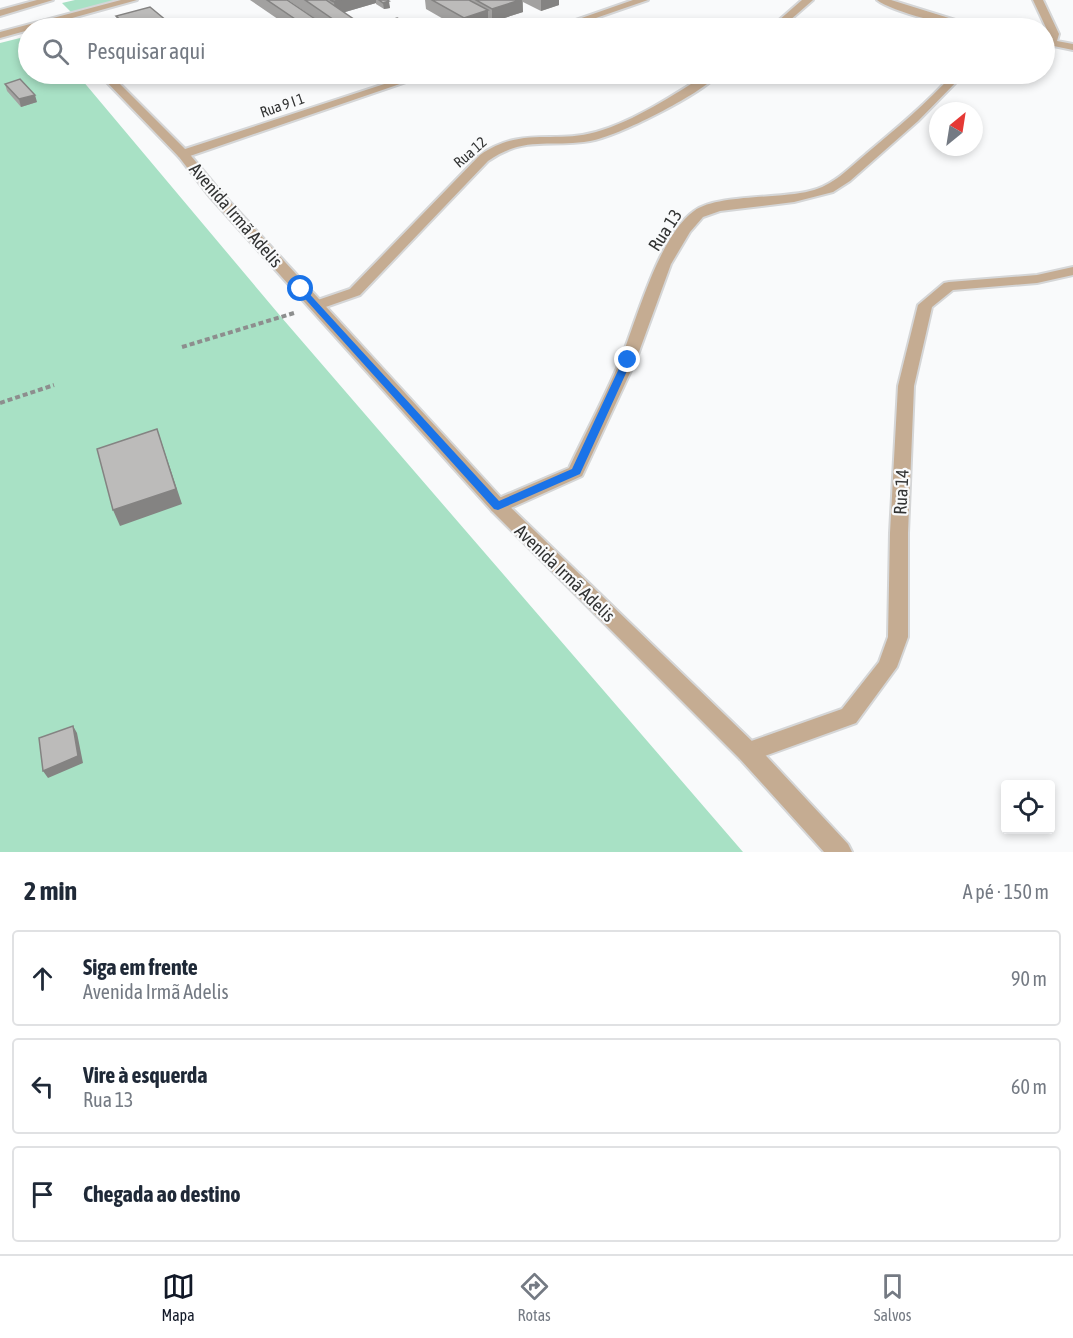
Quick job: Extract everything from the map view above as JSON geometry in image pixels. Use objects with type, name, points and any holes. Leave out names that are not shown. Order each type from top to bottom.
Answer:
[{"type":"street","points":[[77,18],[132,0]]},
{"type":"street","points":[[588,18],[643,0]]},
{"type":"street","points":[[787,18],[808,0]]},
{"type":"street","points":[[882,0],[937,18]]},
{"type":"street","points":[[1038,0],[1046,18]]},
{"type":"street","points":[[0,13],[40,1],[51,18]]},
{"type":"street","points":[[0,35],[18,32]]},
{"type":"street","points":[[1055,43],[1073,47]]},
{"type":"street","name":"Avenida Irmã Adelis","points":[[114,84],[183,154],[214,194],[498,506],[748,752],[840,852]]},
{"type":"street","name":"Rua 9 I 1","points":[[183,154],[394,84]]},
{"type":"street","name":"Rua 12","points":[[317,305],[355,292],[484,158],[504,145],[601,135],[634,120],[697,84]]},
{"type":"street","name":"Rua 13","points":[[498,506],[576,472],[628,360],[671,250],[700,213],[714,208],[798,200],[824,192],[840,182],[905,127],[950,84]]},
{"type":"street","name":"Rua 14","points":[[748,752],[849,716],[887,667],[898,637],[899,533],[906,386],[925,305],[949,286],[1036,279],[1073,271]]},
{"type":"path","points":[[182,347],[317,305]]},
{"type":"path","points":[[0,403],[54,385]]},
{"type":"green space","points":[[75,0],[139,0],[76,17],[62,3]]},
{"type":"green space","points":[[18,38],[18,84],[85,84],[282,318],[743,852],[0,852],[0,43]]},
{"type":"building","points":[[267,0],[287,0],[314,18],[294,18]]},
{"type":"building","points":[[305,0],[326,0],[352,18],[331,18]]},
{"type":"building","points":[[432,0],[469,0],[488,10],[464,18]]},
{"type":"building","points":[[476,0],[520,0],[492,9]]},
{"type":"building","points":[[150,7],[163,18],[118,18],[116,16]]},
{"type":"building","points":[[18,80],[18,84],[25,84],[35,95],[19,99],[5,84]]},
{"type":"building","points":[[157,429],[176,489],[113,510],[97,449]]},
{"type":"building","points":[[73,726],[78,756],[43,771],[39,738]]},
{"type":"route","points":[[301,289],[498,506],[576,472],[628,360]]}]
